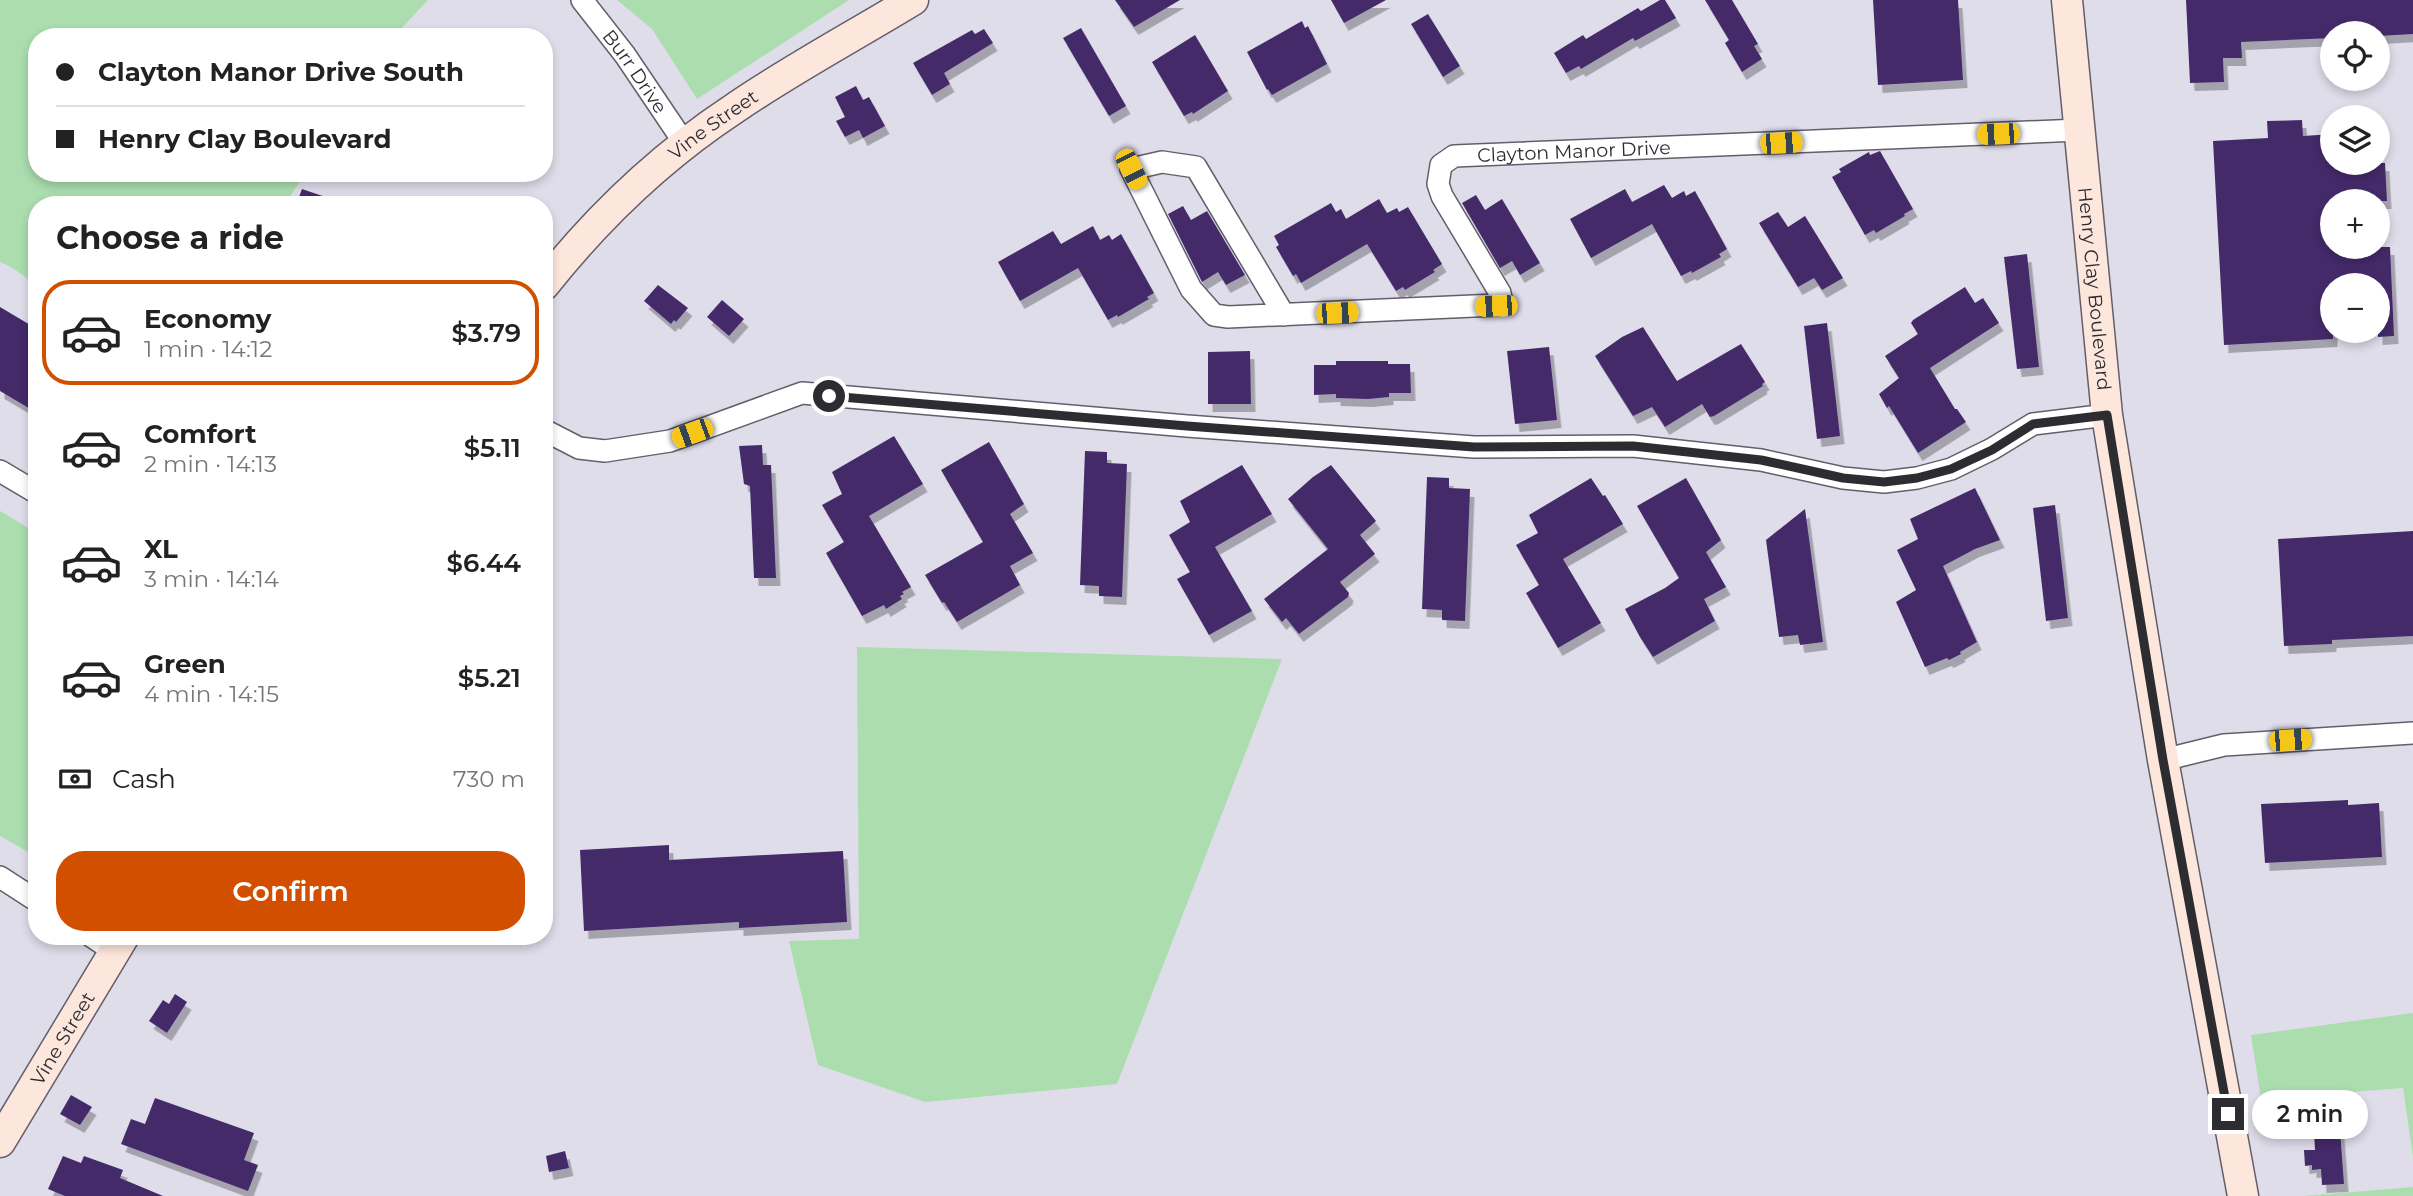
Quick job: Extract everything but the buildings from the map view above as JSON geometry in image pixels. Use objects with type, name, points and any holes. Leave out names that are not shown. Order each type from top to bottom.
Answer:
[{"type":"main road","name":"Vine Street","points":[[553,274],[615,205],[685,144],[734,108],[913,0]]},
{"type":"main road","name":"Henry Clay Boulevard","points":[[2067,0],[2107,415],[2163,760],[2242,1196]]},
{"type":"main road","name":"Vine Street","points":[[0,1142],[108,945]]},
{"type":"street","name":"Burr Drive","points":[[582,0],[625,55],[685,144]]},
{"type":"street","name":"Clayton Manor Drive","points":[[1284,315],[1196,167],[1162,162],[1131,169],[1191,289],[1209,312],[1228,317],[1284,315],[1496,306],[1501,298],[1500,293],[1442,196],[1438,184],[1441,164],[1454,156],[2079,130]]},
{"type":"street","points":[[553,435],[579,448],[605,451],[670,441],[802,393],[1474,447],[1633,446],[1761,460],[1843,478],[1884,482],[1917,478],[1951,469],[1992,450],[2033,424],[2107,415]]},
{"type":"street","points":[[0,471],[28,488]]},
{"type":"street","points":[[2163,760],[2224,745],[2413,733]]},
{"type":"street","points":[[0,877],[28,895]]},
{"type":"green space","points":[[0,0],[428,0],[402,28],[28,28],[28,182],[300,182],[290,196],[28,196],[28,279],[0,262]]},
{"type":"green space","points":[[617,0],[849,0],[697,99],[652,29]]},
{"type":"green space","points":[[0,511],[28,528],[28,852],[0,836]]},
{"type":"green space","points":[[857,647],[1282,659],[1117,1084],[925,1102],[818,1065],[789,941],[859,939]]},
{"type":"green space","points":[[2413,1013],[2413,1157],[2403,1088],[2261,1099],[2251,1035]]},
{"type":"green space","points":[[2413,1187],[2413,1196],[2304,1196]]},
{"type":"route","points":[[829,396],[1474,447],[1633,446],[1761,460],[1843,478],[1884,482],[1917,478],[1951,469],[1992,450],[2033,424],[2107,415],[2163,760],[2228,1114]]}]
